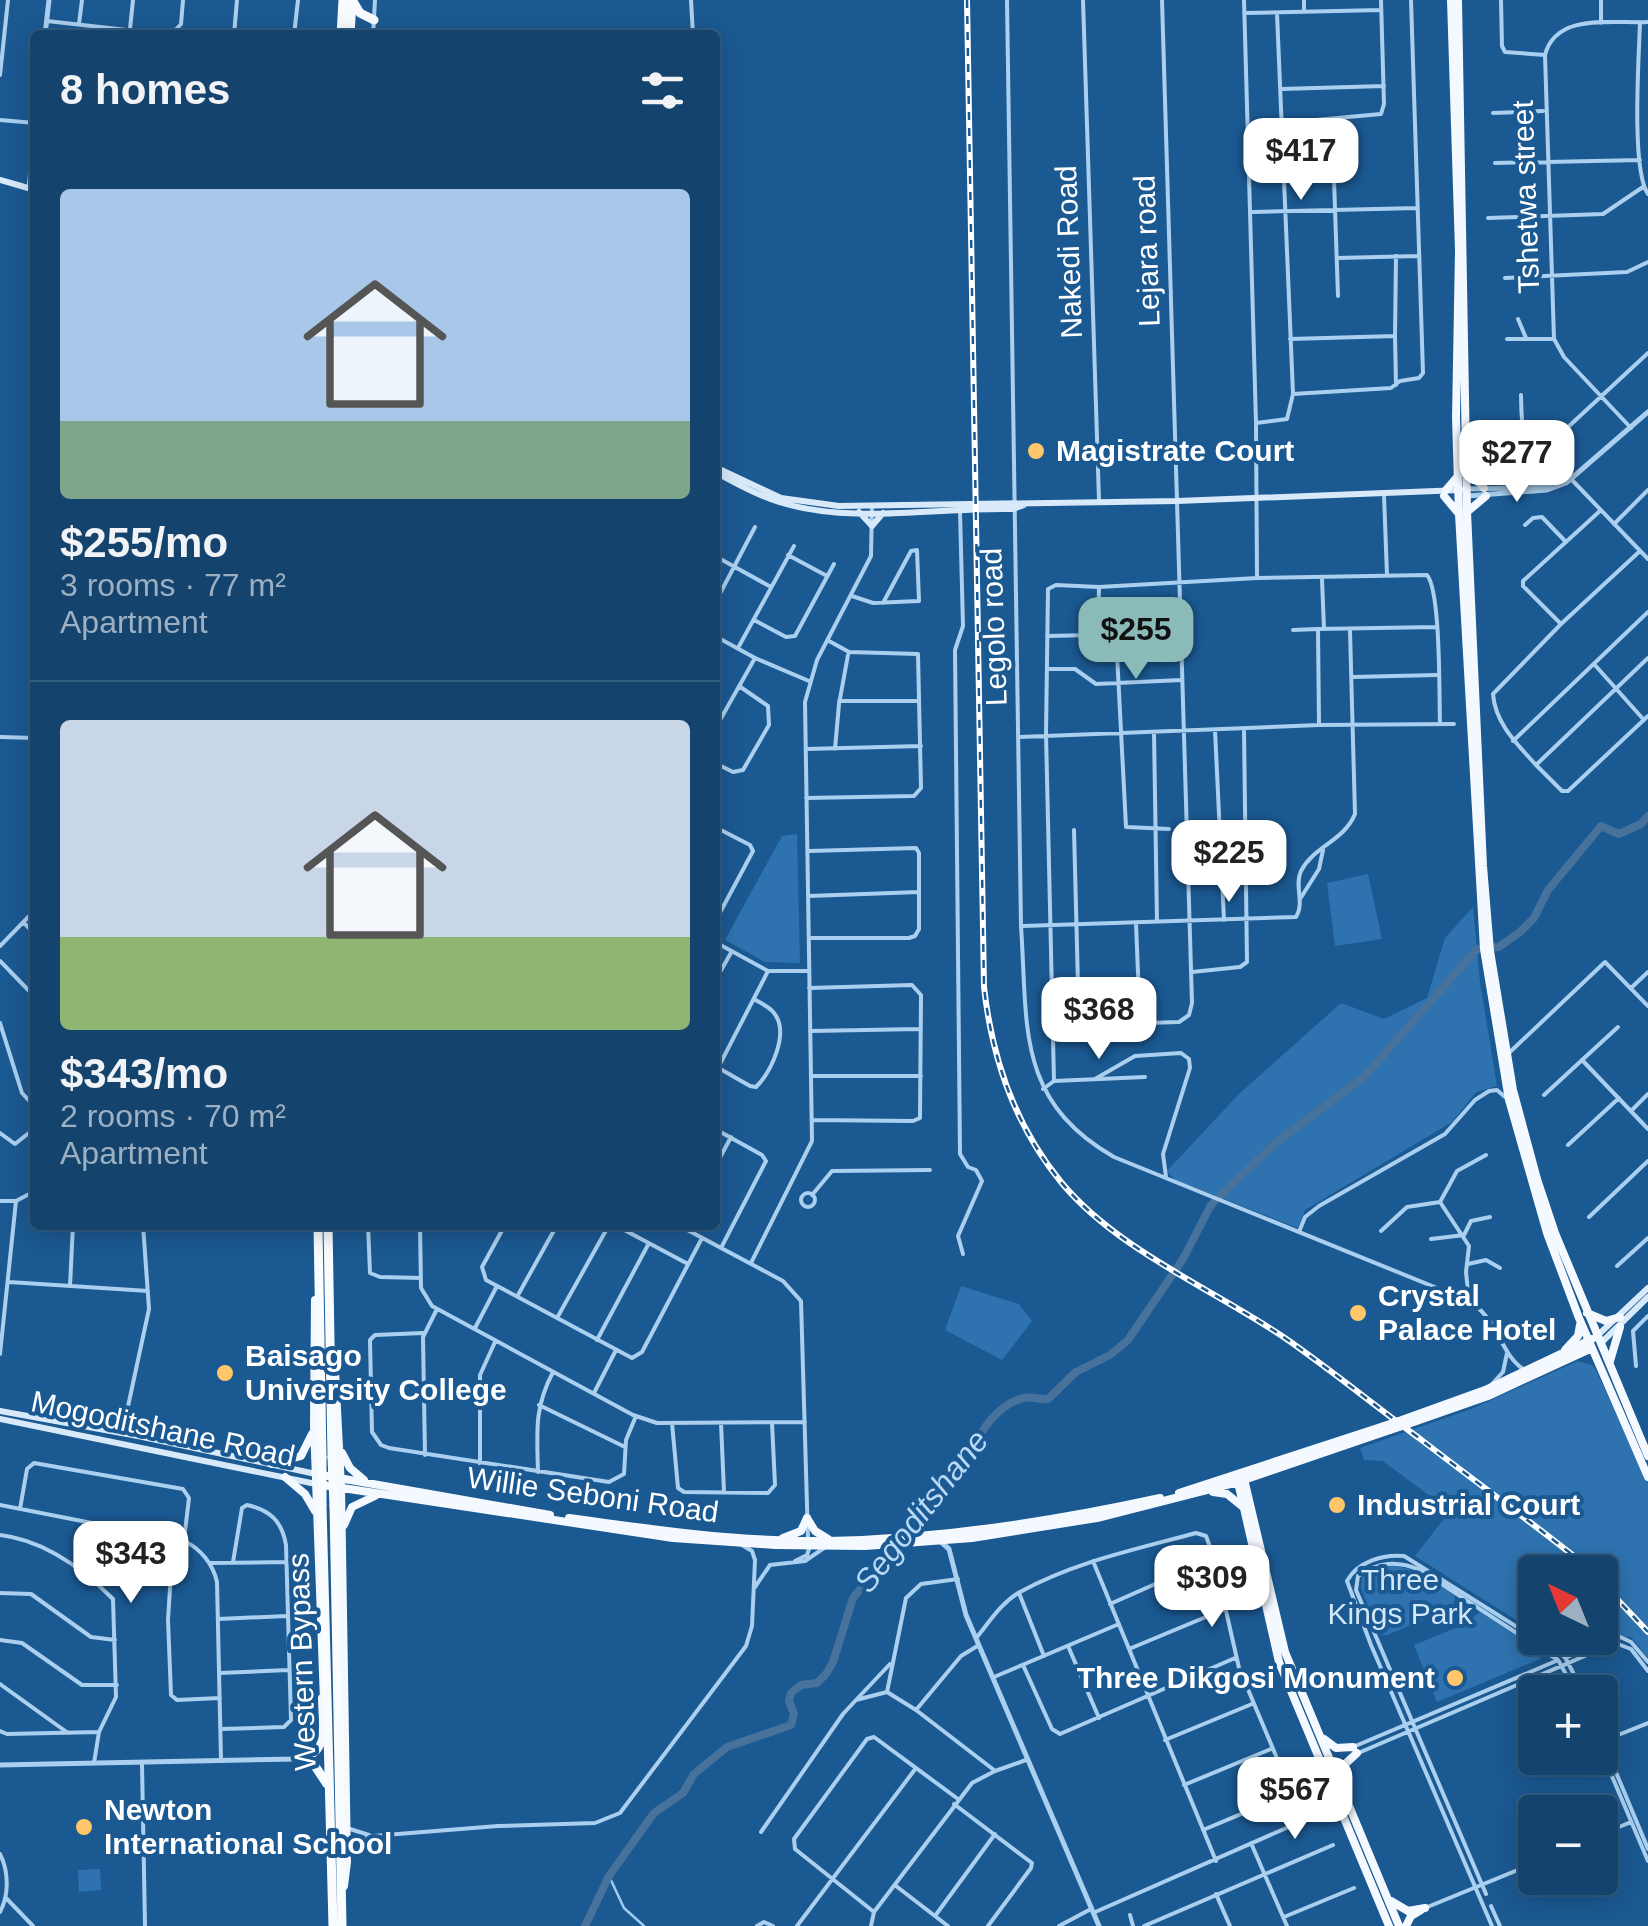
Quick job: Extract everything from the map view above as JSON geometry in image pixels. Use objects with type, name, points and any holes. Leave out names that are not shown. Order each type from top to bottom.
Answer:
[{"type":"highway","points":[[341,30],[343,0]]},
{"type":"highway","points":[[353,0],[357,10],[371,20],[358,30]]},
{"type":"highway","points":[[351,30],[353,0]]},
{"type":"highway","points":[[318,1230],[327,1457]]},
{"type":"highway","points":[[327,1457],[328,1230]]},
{"type":"highway","name":"Western Bypass","points":[[327,1457],[342,1926]]},
{"type":"highway","name":"Western Bypass","points":[[328,1506],[333,1926]]},
{"type":"highway","points":[[298,1758],[320,1770],[330,1796]]},
{"type":"main road","points":[[1455,0],[1465,250],[1463,513],[1487,950],[1508,1100],[1547,1233],[1648,1456]]},
{"type":"main road","points":[[1455,0],[1458,476],[1463,493]]},
{"type":"main road","points":[[0,180],[30,188]]},
{"type":"main road","points":[[1463,513],[1485,492],[1472,478],[1466,462]]},
{"type":"main road","points":[[720,472],[754,490],[800,507],[858,512],[1013,506]]},
{"type":"main road","points":[[1442,493],[1458,476]]},
{"type":"main road","points":[[754,490],[797,502],[885,512],[1463,493]]},
{"type":"main road","points":[[1442,493],[1463,513]]},
{"type":"main road","points":[[858,512],[872,526],[885,512]]},
{"type":"main road","points":[[1487,950],[1506,1055],[1537,1179],[1583,1316],[1580,1332],[1564,1357]]},
{"type":"main road","points":[[298,1758],[313,1756],[321,1746],[314,1424],[318,1230]]},
{"type":"main road","points":[[1648,1288],[1620,1322],[1605,1365],[1648,1477]]},
{"type":"main road","points":[[329,1296],[342,1541],[347,1862],[342,1906]]},
{"type":"main road","points":[[922,1539],[972,1538],[1097,1518],[1205,1492],[1488,1396],[1595,1342],[1648,1297]]},
{"type":"main road","points":[[1583,1316],[1620,1322]]},
{"type":"main road","points":[[1404,1423],[1564,1357],[1584,1355],[1605,1365]]},
{"type":"main road","name":"Mogoditshane Road","points":[[0,1411],[272,1464],[316,1479]]},
{"type":"main road","name":"Mogoditshane Road","points":[[0,1419],[286,1477],[316,1479]]},
{"type":"main road","points":[[272,1464],[301,1456],[310,1442],[314,1424]]},
{"type":"main road","points":[[922,1539],[1042,1522],[1266,1473],[1387,1428]]},
{"type":"main road","points":[[339,1444],[350,1468],[372,1484]]},
{"type":"main road","points":[[1266,1473],[1252,1485],[1247,1505],[1279,1662],[1326,1763],[1339,1782],[1387,1898],[1403,1926],[1425,1908]]},
{"type":"main road","points":[[286,1477],[305,1494],[317,1516]]},
{"type":"main road","points":[[1240,1478],[1285,1652],[1317,1732],[1334,1795],[1389,1926]]},
{"type":"main road","name":"Willie Seboni Road","points":[[316,1479],[384,1494],[673,1538],[737,1544],[808,1543]]},
{"type":"main road","name":"Willie Seboni Road","points":[[340,1483],[372,1484],[654,1530],[828,1544],[922,1539]]},
{"type":"main road","points":[[1205,1492],[1227,1494],[1247,1505]]},
{"type":"main road","points":[[342,1541],[344,1522],[352,1507],[384,1494]]},
{"type":"main road","points":[[779,1540],[801,1531],[807,1518]]},
{"type":"main road","points":[[807,1518],[828,1544]]},
{"type":"main road","points":[[322,1684],[329,1730]]},
{"type":"main road","points":[[1317,1732],[1336,1748],[1355,1750]]},
{"type":"main road","points":[[1339,1782],[1343,1766],[1355,1750]]},
{"type":"main road","points":[[1325,1811],[1334,1802],[1334,1795]]},
{"type":"main road","points":[[1325,1811],[1334,1810],[1344,1818]]},
{"type":"main road","points":[[1387,1898],[1408,1910],[1425,1908]]},
{"type":"street","points":[[0,75],[8,0]]},
{"type":"street","points":[[46,30],[49,0]]},
{"type":"street","points":[[79,24],[82,0]]},
{"type":"street","points":[[130,29],[133,0]]},
{"type":"street","points":[[175,30],[181,24],[183,0]]},
{"type":"street","points":[[234,30],[237,0]]},
{"type":"street","points":[[295,30],[298,0]]},
{"type":"street","points":[[372,30],[375,0]]},
{"type":"street","points":[[691,0],[693,30]]},
{"type":"street","name":"Legolo road","points":[[1007,0],[1021,926],[1028,1029],[1032,1058],[1043,1089],[1059,1115],[1096,1147],[1227,1205],[1469,1301]]},
{"type":"street","name":"Nakedi Road","points":[[1082,0],[1099,503]]},
{"type":"street","name":"Lejara road","points":[[1140,1023],[1179,1022],[1192,1009],[1162,0]]},
{"type":"street","points":[[1244,0],[1257,578]]},
{"type":"street","points":[[1304,0],[1304,12]]},
{"type":"street","points":[[1283,122],[1380,114],[1384,86],[1381,0]]},
{"type":"street","points":[[1292,394],[1391,388],[1423,374],[1412,0]]},
{"type":"street","points":[[1500,0],[1503,50],[1508,54],[1545,55],[1551,39],[1560,30],[1602,23],[1648,22]]},
{"type":"street","points":[[1600,0],[1602,23]]},
{"type":"street","points":[[1244,13],[1380,10]]},
{"type":"street","points":[[1256,423],[1288,419],[1292,394],[1277,13]]},
{"type":"street","points":[[47,20],[138,30]]},
{"type":"street","points":[[1640,22],[1638,132],[1643,187],[1648,194]]},
{"type":"street","name":"Tshetwa street","points":[[1545,55],[1551,339]]},
{"type":"street","points":[[1638,78],[1648,77]]},
{"type":"street","points":[[1281,89],[1384,86]]},
{"type":"street","points":[[1493,113],[1545,111]]},
{"type":"street","points":[[0,120],[30,124]]},
{"type":"street","points":[[1332,120],[1338,296]]},
{"type":"street","points":[[1638,132],[1648,131]]},
{"type":"street","points":[[1495,163],[1640,160]]},
{"type":"street","points":[[1488,218],[1603,214],[1643,187]]},
{"type":"street","points":[[1250,212],[1418,208]]},
{"type":"street","points":[[1396,256],[1396,385]]},
{"type":"street","points":[[1337,258],[1419,256]]},
{"type":"street","points":[[1505,278],[1627,272],[1648,262]]},
{"type":"street","points":[[1518,319],[1526,338]]},
{"type":"street","points":[[1290,339],[1396,336]]},
{"type":"street","points":[[1508,339],[1551,339],[1631,428]]},
{"type":"street","points":[[1521,395],[1524,434],[1532,443],[1542,446],[1554,440],[1648,354]]},
{"type":"street","points":[[1463,493],[1553,488],[1572,480],[1648,412]]},
{"type":"street","points":[[1572,480],[1648,560]]},
{"type":"street","points":[[1614,524],[1648,490]]},
{"type":"street","points":[[1384,495],[1387,575]]},
{"type":"street","points":[[960,509],[963,626],[955,650],[960,1154],[982,1181],[958,1236],[963,1254]]},
{"type":"street","points":[[750,1263],[811,1147],[804,702],[808,680],[872,556],[872,510]]},
{"type":"street","points":[[1561,624],[1522,584],[1601,510]]},
{"type":"street","points":[[1525,525],[1542,517],[1566,542]]},
{"type":"street","points":[[720,594],[755,527]]},
{"type":"street","points":[[738,648],[794,546]]},
{"type":"street","points":[[851,596],[883,603],[919,601],[916,550],[912,550],[883,603]]},
{"type":"street","points":[[1593,664],[1646,718],[1568,791],[1562,792],[1513,741],[1496,710],[1493,694],[1640,550]]},
{"type":"street","points":[[788,556],[826,576]]},
{"type":"street","points":[[720,559],[771,587]]},
{"type":"street","points":[[754,620],[786,637],[795,636],[834,564]]},
{"type":"street","points":[[1319,725],[1322,577]]},
{"type":"street","points":[[1054,1081],[1046,734],[1048,589],[1257,578],[1430,577],[1440,724]]},
{"type":"street","points":[[1098,635],[1099,586]]},
{"type":"street","points":[[1513,741],[1648,612]]},
{"type":"street","points":[[1294,630],[1436,627]]},
{"type":"street","points":[[1021,926],[1290,920],[1299,914],[1301,872],[1313,856],[1346,832],[1356,814],[1350,631]]},
{"type":"street","points":[[1047,636],[1181,632]]},
{"type":"street","points":[[1116,635],[1126,827],[1169,829]]},
{"type":"street","points":[[720,639],[808,680]]},
{"type":"street","points":[[806,798],[914,796],[921,788],[916,653],[849,652],[828,640]]},
{"type":"street","points":[[835,749],[849,652]]},
{"type":"street","points":[[720,720],[755,658]]},
{"type":"street","points":[[1536,765],[1648,658]]},
{"type":"street","points":[[1046,668],[1075,668],[1090,682],[1182,680]]},
{"type":"street","points":[[1352,676],[1438,675]]},
{"type":"street","points":[[720,766],[733,772],[744,770],[768,725],[768,706],[739,686]]},
{"type":"street","points":[[839,702],[918,701]]},
{"type":"street","points":[[1020,738],[1319,725],[1454,724]]},
{"type":"street","points":[[1192,972],[1240,967],[1247,962],[1244,728]]},
{"type":"street","points":[[1215,730],[1224,920]]},
{"type":"street","points":[[1154,732],[1157,922]]},
{"type":"street","points":[[0,738],[30,738]]},
{"type":"street","points":[[805,750],[921,746]]},
{"type":"street","points":[[720,830],[750,845],[753,851],[720,913]]},
{"type":"street","points":[[1074,830],[1079,1024]]},
{"type":"street","points":[[806,851],[916,848],[920,928],[914,936],[808,938]]},
{"type":"street","points":[[1300,898],[1319,869],[1324,849]]},
{"type":"street","points":[[807,896],[919,892]]},
{"type":"street","points":[[0,946],[30,915]]},
{"type":"street","points":[[23,922],[30,929]]},
{"type":"street","points":[[1052,1026],[1140,1023],[1136,923]]},
{"type":"street","points":[[720,945],[768,971],[809,971]]},
{"type":"street","points":[[720,972],[732,951]]},
{"type":"street","points":[[0,961],[30,992]]},
{"type":"street","points":[[1506,1055],[1603,964],[1611,965],[1648,1006]]},
{"type":"street","points":[[720,1061],[768,971]]},
{"type":"street","points":[[1631,988],[1648,972]]},
{"type":"street","points":[[809,988],[912,985],[921,995],[920,1118],[812,1120]]},
{"type":"street","points":[[720,1069],[750,1086],[756,1087],[763,1078],[778,1046],[778,1023],[776,1014],[754,999]]},
{"type":"street","points":[[0,1024],[22,1093],[30,1102]]},
{"type":"street","points":[[1544,1094],[1618,1027]]},
{"type":"street","points":[[809,1031],[920,1030]]},
{"type":"street","points":[[1096,1079],[1135,1056],[1181,1053],[1189,1059],[1190,1068],[1163,1154],[1163,1168],[1169,1180]]},
{"type":"street","points":[[1582,1060],[1648,1129]]},
{"type":"street","points":[[811,1076],[921,1076]]},
{"type":"street","points":[[1043,1089],[1054,1081],[1145,1077]]},
{"type":"street","points":[[1299,1233],[1305,1218],[1319,1206],[1446,1134],[1482,1094],[1497,1090],[1508,1100]]},
{"type":"street","points":[[1631,1111],[1648,1094]]},
{"type":"street","points":[[1568,1145],[1619,1098]]},
{"type":"street","points":[[720,1131],[766,1161],[722,1248]]},
{"type":"street","points":[[0,1133],[15,1144],[30,1132]]},
{"type":"street","points":[[720,1158],[731,1138]]},
{"type":"street","points":[[1440,1202],[1457,1171],[1486,1155]]},
{"type":"street","points":[[1589,1217],[1648,1162]]},
{"type":"street","points":[[789,1190],[802,1197],[812,1195],[832,1172],[930,1170]]},
{"type":"street","points":[[0,1201],[16,1200],[30,1193]]},
{"type":"street","points":[[802,1197],[802,1203],[809,1207],[814,1201],[812,1195]]},
{"type":"street","points":[[0,1354],[16,1200]]},
{"type":"street","points":[[1382,1231],[1407,1208],[1440,1202]]},
{"type":"street","points":[[1440,1202],[1464,1235],[1470,1251],[1469,1301],[1487,1314],[1516,1364],[1527,1372]]},
{"type":"street","points":[[1464,1235],[1470,1221],[1490,1217]]},
{"type":"street","points":[[70,1286],[74,1230]]},
{"type":"street","points":[[100,1429],[118,1424],[126,1410],[149,1309],[142,1230]]},
{"type":"street","points":[[368,1230],[370,1272],[380,1278],[421,1278]]},
{"type":"street","points":[[420,1230],[423,1293],[437,1309],[636,1416],[672,1423],[805,1422]]},
{"type":"street","points":[[502,1230],[482,1268],[486,1280],[632,1358],[642,1352],[702,1238]]},
{"type":"street","points":[[517,1296],[554,1230]]},
{"type":"street","points":[[557,1318],[609,1230]]},
{"type":"street","points":[[622,1230],[688,1264]]},
{"type":"street","points":[[688,1230],[783,1281],[801,1300],[808,1543],[807,1555],[795,1560]]},
{"type":"street","points":[[1431,1239],[1464,1235]]},
{"type":"street","points":[[1617,1266],[1648,1238]]},
{"type":"street","points":[[597,1340],[649,1244]]},
{"type":"street","points":[[1468,1264],[1486,1260],[1500,1268]]},
{"type":"street","points":[[9,1282],[148,1291]]},
{"type":"street","points":[[475,1328],[496,1286]]},
{"type":"street","points":[[425,1455],[424,1333],[437,1309]]},
{"type":"street","points":[[1636,1366],[1633,1332],[1648,1316]]},
{"type":"street","points":[[424,1333],[375,1335],[370,1340],[374,1436],[389,1448],[609,1482],[624,1474],[625,1447],[636,1416]]},
{"type":"street","points":[[480,1464],[480,1375],[496,1340]]},
{"type":"street","points":[[594,1393],[616,1350]]},
{"type":"street","points":[[1485,1390],[1502,1372],[1508,1351]]},
{"type":"street","points":[[538,1472],[538,1405],[553,1372]]},
{"type":"street","points":[[538,1405],[625,1447]]},
{"type":"street","points":[[126,1410],[128,1423],[138,1436]]},
{"type":"street","points":[[672,1423],[678,1488],[684,1492],[768,1493],[775,1485],[772,1422]]},
{"type":"street","points":[[721,1423],[724,1492]]},
{"type":"street","points":[[20,1509],[27,1469],[34,1462],[183,1489],[190,1498],[184,1541]]},
{"type":"street","points":[[0,1505],[184,1541],[210,1563],[217,1582],[220,1760]]},
{"type":"street","points":[[220,1729],[288,1724],[291,1720],[284,1533],[269,1512],[247,1505],[240,1512],[233,1562]]},
{"type":"street","points":[[916,1710],[960,1656],[977,1642],[1000,1608],[1019,1592],[1093,1562],[1196,1533],[1210,1540],[1235,1658],[1303,1820]]},
{"type":"street","points":[[0,1534],[30,1539],[55,1554],[110,1595],[114,1603],[114,1703],[99,1732],[94,1764]]},
{"type":"street","points":[[952,1557],[958,1545],[972,1538]]},
{"type":"street","points":[[173,1539],[168,1607],[171,1695],[177,1700],[220,1698]]},
{"type":"street","points":[[938,1541],[947,1546],[952,1557],[977,1642],[1098,1926]]},
{"type":"street","points":[[347,1862],[356,1841],[373,1836],[595,1823],[613,1818],[746,1646],[754,1592],[754,1554],[737,1544]]},
{"type":"street","points":[[754,1592],[770,1565],[810,1559],[828,1544]]},
{"type":"street","points":[[1486,1894],[1347,1581],[1358,1567],[1392,1555],[1404,1556],[1564,1662],[1570,1675]]},
{"type":"street","points":[[1110,1604],[1214,1558]]},
{"type":"street","points":[[210,1563],[286,1562]]},
{"type":"street","points":[[1093,1562],[1216,1861]]},
{"type":"street","points":[[888,1692],[903,1607],[911,1592],[921,1584],[958,1579]]},
{"type":"street","points":[[1019,1592],[1044,1656]]},
{"type":"street","points":[[0,1593],[31,1594],[91,1637],[116,1640]]},
{"type":"street","points":[[1128,1649],[1225,1608]]},
{"type":"street","points":[[218,1619],[287,1616]]},
{"type":"street","points":[[993,1677],[1119,1624]]},
{"type":"street","points":[[1326,1763],[1618,1636],[1632,1642],[1648,1662]]},
{"type":"street","points":[[0,1640],[22,1642],[82,1686],[116,1685]]},
{"type":"street","points":[[1564,1662],[1621,1643],[1631,1649],[1648,1671]]},
{"type":"street","points":[[1068,1646],[1098,1718]]},
{"type":"street","points":[[1023,1665],[1056,1733],[1060,1734],[1235,1658]]},
{"type":"street","points":[[760,1832],[843,1714],[893,1661]]},
{"type":"street","points":[[220,1673],[288,1670]]},
{"type":"street","points":[[0,1684],[68,1734]]},
{"type":"street","points":[[856,1700],[888,1692],[995,1771]]},
{"type":"street","points":[[1165,1740],[1252,1704]]},
{"type":"street","points":[[1618,1735],[1648,1722]]},
{"type":"street","points":[[1410,1728],[1492,1926]]},
{"type":"street","points":[[0,1731],[99,1732]]},
{"type":"street","points":[[874,1912],[795,1849],[794,1839],[867,1739],[874,1737],[1032,1863],[988,1926]]},
{"type":"street","points":[[1184,1784],[1272,1748]]},
{"type":"street","points":[[0,1765],[298,1758]]},
{"type":"street","points":[[871,1926],[874,1912],[972,1784],[1028,1760]]},
{"type":"street","points":[[142,1764],[145,1926]]},
{"type":"street","points":[[797,1926],[916,1768]]},
{"type":"street","points":[[1612,1775],[1648,1849]]},
{"type":"street","points":[[1616,1775],[1648,1861]]},
{"type":"street","points":[[1204,1830],[1291,1793]]},
{"type":"street","points":[[1062,1925],[1325,1811]]},
{"type":"street","points":[[346,1818],[352,1831],[373,1836]]},
{"type":"street","points":[[1618,1827],[1633,1821]]},
{"type":"street","points":[[935,1916],[995,1834]]},
{"type":"street","points":[[1251,1843],[1287,1926]]},
{"type":"street","points":[[1144,1926],[1333,1845]]},
{"type":"street","points":[[0,1854],[6,1898],[0,1912]]},
{"type":"street","points":[[1425,1908],[1518,1870]]},
{"type":"street","points":[[894,1884],[948,1926]]},
{"type":"street","points":[[1284,1917],[1354,1888]]},
{"type":"street","points":[[1216,1894],[1230,1926]]},
{"type":"street","points":[[6,1898],[34,1926]]},
{"type":"street","points":[[1491,1906],[1500,1926]]},
{"type":"street","points":[[1130,1915],[1133,1926]]},
{"type":"street","points":[[757,1926],[764,1922],[773,1926]]},
{"type":"green space","points":[[797,834],[800,963],[765,962],[725,940],[782,836]]},
{"type":"green space","points":[[1368,874],[1382,939],[1335,946],[1327,883]]},
{"type":"green space","points":[[1473,907],[1480,982],[1497,1086],[1476,1092],[1452,1122],[1305,1210],[1298,1228],[1175,1180],[1167,1171],[1239,1094],[1341,1003],[1384,1019],[1427,998],[1445,938]]},
{"type":"green space","points":[[961,1286],[1019,1304],[1032,1321],[1002,1360],[945,1330]]},
{"type":"green space","points":[[1578,1361],[1596,1370],[1648,1484],[1648,1658],[1631,1637],[1618,1636],[1618,1555],[1518,1555],[1518,1621],[1415,1556],[1450,1511],[1383,1461],[1364,1460],[1360,1448],[1471,1409]]},
{"type":"green space","name":"Three Kings Park","points":[[1393,1565],[1417,1571],[1455,1596],[1453,1608],[1387,1635],[1379,1634],[1361,1588],[1362,1577]]},
{"type":"green space","points":[[1480,1612],[1518,1636],[1518,1655],[1540,1655],[1540,1659],[1437,1702],[1414,1645],[1463,1625]]},
{"type":"green space","points":[[100,1869],[101,1890],[79,1892],[78,1870]]},
{"type":"waterway","name":"Segoditshane","points":[[585,1926],[609,1876],[654,1813],[683,1793],[694,1774],[727,1747],[791,1725],[791,1693],[801,1685],[817,1683],[826,1674],[853,1598],[971,1455],[991,1419],[1015,1401],[1048,1399],[1076,1372],[1110,1355],[1128,1340],[1183,1259],[1211,1205],[1273,1145],[1364,1077],[1477,949],[1499,947],[1520,932],[1534,918],[1548,890],[1601,826],[1619,834],[1641,824],[1648,816]]},
{"type":"waterway","points":[[609,1876],[624,1908],[644,1926]]},
{"type":"railway","points":[[967,0],[984,987],[993,1040],[1008,1090],[1031,1138],[1061,1182],[1110,1228],[1302,1350],[1572,1555]]},
{"type":"railway","points":[[1618,1600],[1648,1632]]},
{"type":"place","name":"Magistrate Court","points":[[1036,451]]},
{"type":"place","name":"Crystal Palace Hotel","points":[[1358,1313]]},
{"type":"place","name":"Baisago University College","points":[[225,1373]]},
{"type":"place","name":"Industrial Court","points":[[1337,1505]]},
{"type":"place","name":"Three Dikgosi Monument","points":[[1455,1678]]},
{"type":"place","name":"Newton International School","points":[[84,1827]]}]
